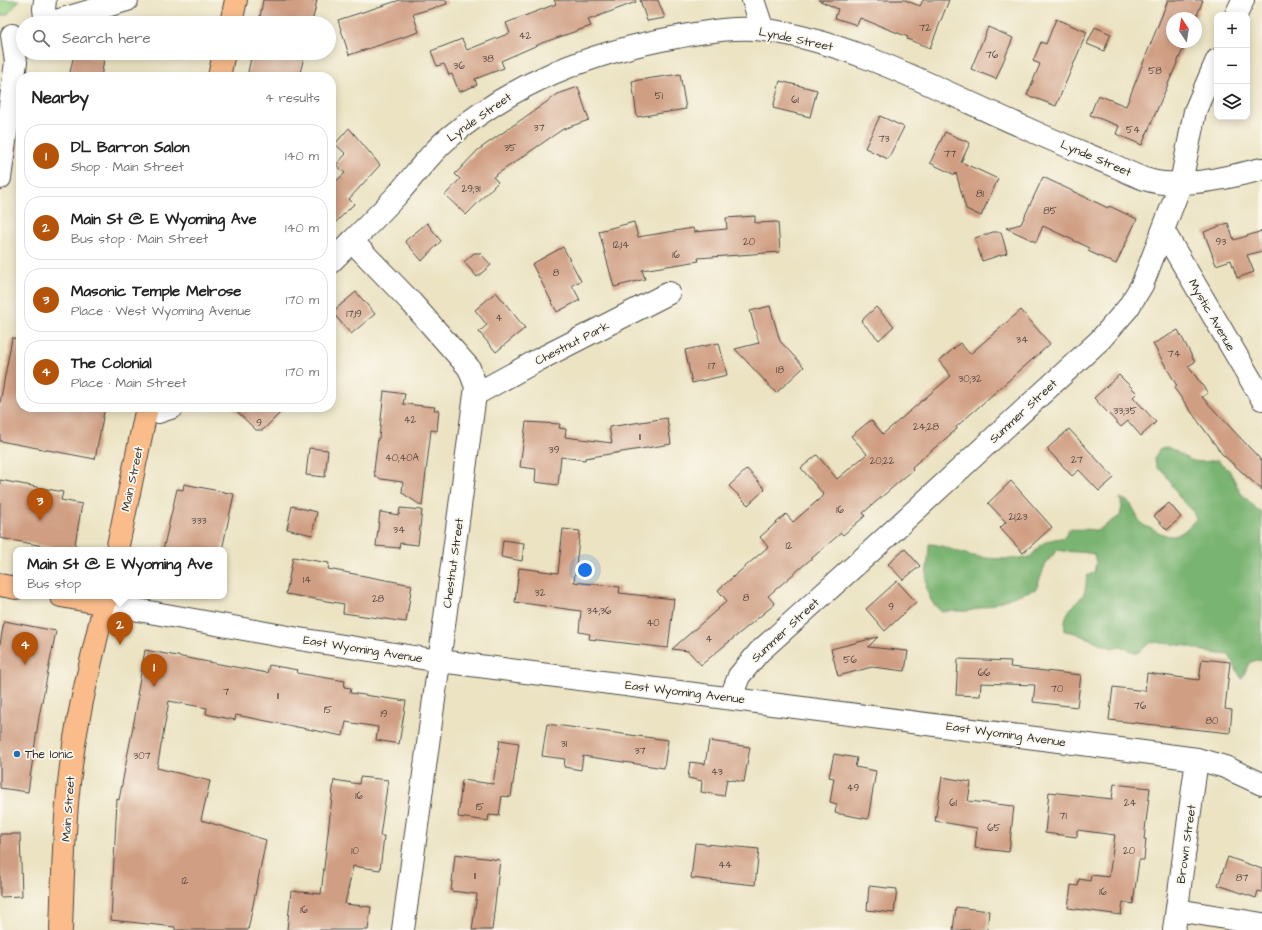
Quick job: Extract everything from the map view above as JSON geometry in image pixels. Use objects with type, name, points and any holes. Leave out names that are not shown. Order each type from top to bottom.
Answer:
[{"type":"main road","points":[[233,16],[236,0]]},
{"type":"main road","points":[[220,72],[223,60]]},
{"type":"main road","name":"Main Street","points":[[117,547],[145,412]]},
{"type":"main road","points":[[0,585],[13,587]]},
{"type":"main road","points":[[95,599],[106,600]]},
{"type":"main road","name":"Main Street","points":[[61,930],[71,765],[90,665],[106,600]]},
{"type":"street","points":[[45,0],[44,9],[46,16]]},
{"type":"street","points":[[72,16],[127,0]]},
{"type":"street","points":[[753,0],[763,30]]},
{"type":"street","points":[[1237,12],[1243,0]]},
{"type":"street","name":"Lynde Street","points":[[336,257],[396,196],[443,142],[486,110],[531,83],[598,55],[644,43],[733,29],[763,30],[800,37],[858,54],[1043,136],[1150,181],[1181,183],[1214,180],[1262,169]]},
{"type":"street","points":[[0,178],[16,62],[12,35]]},
{"type":"street","name":"Summer Street","points":[[731,697],[739,676],[759,652],[869,553],[1110,330],[1136,296],[1163,230],[1181,183],[1195,111],[1214,67]]},
{"type":"street","name":"Mystic Avenue","points":[[1163,230],[1262,399]]},
{"type":"street","name":"Chestnut Street","points":[[352,241],[411,302],[469,368],[475,381],[476,394],[403,930]]},
{"type":"street","name":"Chestnut Park","points":[[476,394],[538,360],[669,293]]},
{"type":"street","name":"East Wyoming Avenue","points":[[106,600],[299,639],[440,661],[731,697],[1197,759],[1225,767],[1262,784]]},
{"type":"street","name":"Brown Street","points":[[1175,920],[1197,759]]},
{"type":"street","points":[[1175,920],[1262,924]]},
{"type":"green space","points":[[0,0],[19,0],[8,14],[0,16]]},
{"type":"green space","points":[[1167,447],[1190,460],[1200,462],[1217,460],[1229,470],[1241,493],[1262,514],[1262,661],[1257,660],[1249,663],[1242,679],[1229,655],[1211,653],[1188,646],[1152,642],[1137,653],[1120,646],[1112,648],[1075,633],[1065,631],[1065,619],[1069,611],[1084,593],[1087,576],[1094,572],[1096,563],[1094,554],[1057,550],[1046,563],[1036,589],[989,605],[969,611],[942,612],[934,605],[929,597],[926,581],[929,544],[987,558],[1013,559],[1030,557],[1042,544],[1050,540],[1065,537],[1069,529],[1087,529],[1097,531],[1120,516],[1122,507],[1120,498],[1130,504],[1140,522],[1145,526],[1172,536],[1181,533],[1196,519],[1192,510],[1179,497],[1165,473],[1157,468],[1154,459],[1159,450]]},
{"type":"building","points":[[263,0],[317,0],[314,16],[260,16]]},
{"type":"building","points":[[400,0],[446,0],[447,4],[413,14],[419,32],[349,55],[338,20]]},
{"type":"building","points":[[554,0],[635,0],[636,2],[588,20],[591,26],[542,43],[501,61],[504,68],[475,79],[477,85],[459,92],[452,74],[449,75],[444,64],[437,66],[431,51],[462,39],[467,50],[510,33],[506,23],[556,4]]},
{"type":"building","points":[[640,0],[658,0],[665,18],[647,21]]},
{"type":"building","points":[[818,0],[905,0],[920,6],[923,0],[949,0],[930,48],[907,39],[908,37],[860,18],[857,25],[835,18],[838,9]]},
{"type":"building","points":[[1168,0],[1203,0],[1198,12],[1166,12],[1166,48],[1183,48],[1142,145],[1116,134],[1119,126],[1090,115],[1098,95],[1126,106]]},
{"type":"building","points":[[1056,19],[1087,32],[1056,106],[1027,95],[1040,64],[1033,61],[1041,42],[1046,44]]},
{"type":"building","points":[[988,27],[1013,38],[996,79],[971,69]]},
{"type":"building","points":[[1095,27],[1111,34],[1104,51],[1087,44]]},
{"type":"building","points":[[73,60],[104,60],[102,72],[70,72]]},
{"type":"building","points":[[251,60],[303,60],[300,72],[248,72]]},
{"type":"building","points":[[680,74],[686,109],[637,117],[632,81]]},
{"type":"building","points":[[780,81],[817,90],[810,117],[773,108]]},
{"type":"building","points":[[578,87],[589,120],[563,129],[493,177],[498,182],[466,215],[445,195],[460,179],[455,174],[478,150],[558,94]]},
{"type":"building","points":[[880,116],[904,127],[888,159],[865,148]]},
{"type":"building","points":[[349,128],[380,165],[349,199],[354,204],[336,222],[336,181],[345,173],[336,165],[346,154],[336,145],[336,143]]},
{"type":"building","points":[[945,132],[970,143],[961,162],[998,179],[981,216],[966,209],[956,173],[955,175],[930,163]]},
{"type":"building","points":[[1043,177],[1108,208],[1109,206],[1137,219],[1116,264],[1088,251],[1090,248],[1043,226],[1036,242],[1006,228],[1021,224]]},
{"type":"building","points":[[755,216],[755,223],[778,222],[780,252],[698,258],[699,261],[642,270],[645,279],[614,287],[599,231],[634,222],[638,237],[693,228],[694,232],[727,229],[726,218]]},
{"type":"building","points":[[427,223],[441,241],[422,261],[405,241]]},
{"type":"building","points":[[1228,223],[1234,240],[1262,231],[1262,251],[1247,255],[1254,272],[1237,278],[1231,260],[1216,265],[1204,232]]},
{"type":"building","points":[[993,232],[1001,232],[1007,253],[982,261],[975,238]]},
{"type":"building","points":[[563,247],[581,281],[572,285],[580,300],[557,312],[532,264]]},
{"type":"building","points":[[474,253],[480,253],[491,265],[477,277],[464,262]]},
{"type":"building","points":[[356,292],[375,314],[351,334],[336,317],[336,309]]},
{"type":"building","points":[[496,292],[525,328],[496,352],[479,332],[487,325],[475,310]]},
{"type":"building","points":[[770,306],[780,341],[804,367],[776,393],[735,349],[759,343],[750,311]]},
{"type":"building","points":[[876,307],[894,326],[879,340],[861,321]]},
{"type":"building","points":[[1021,310],[1050,344],[956,427],[957,429],[912,467],[913,470],[863,513],[865,516],[843,535],[841,533],[768,596],[775,604],[701,665],[688,651],[672,649],[727,601],[718,590],[768,547],[760,537],[786,514],[793,522],[824,495],[801,468],[817,455],[837,479],[867,454],[851,436],[871,420],[883,434],[951,376],[939,361],[960,343],[970,354]]},
{"type":"building","points":[[1178,330],[1195,362],[1188,366],[1208,393],[1202,397],[1262,461],[1262,490],[1222,454],[1174,388],[1177,386],[1153,344]]},
{"type":"building","points":[[12,338],[16,338],[16,412],[104,412],[95,459],[0,441],[0,403]]},
{"type":"building","points":[[719,343],[727,375],[692,383],[685,350]]},
{"type":"building","points":[[1119,375],[1137,393],[1133,397],[1156,422],[1141,436],[1128,421],[1121,427],[1094,398]]},
{"type":"building","points":[[384,391],[405,394],[403,404],[435,407],[434,410],[439,410],[437,431],[431,430],[422,506],[402,493],[403,482],[381,479],[375,476],[374,470]]},
{"type":"building","points":[[237,412],[281,412],[263,430],[256,430]]},
{"type":"building","points":[[667,418],[671,444],[585,458],[585,460],[561,457],[558,485],[535,482],[536,469],[520,467],[526,422],[560,424],[559,428],[566,429],[565,437],[612,443],[609,427]]},
{"type":"building","points":[[1069,429],[1114,478],[1099,491],[1079,470],[1072,476],[1047,449]]},
{"type":"building","points":[[309,448],[328,450],[325,477],[306,475]]},
{"type":"building","points":[[747,469],[765,489],[748,505],[729,486]]},
{"type":"building","points":[[0,480],[63,492],[61,500],[82,504],[75,547],[49,547],[0,538]]},
{"type":"building","points":[[1011,481],[1052,527],[1023,553],[1000,528],[1006,522],[988,503]]},
{"type":"building","points":[[184,484],[234,494],[223,547],[164,547],[177,489],[183,490]]},
{"type":"building","points":[[1169,503],[1181,517],[1167,530],[1154,516]]},
{"type":"building","points":[[292,506],[317,512],[312,535],[287,529]]},
{"type":"building","points":[[400,508],[422,510],[418,545],[400,543],[399,548],[376,546],[380,512],[399,515]]},
{"type":"building","points":[[563,529],[580,531],[574,582],[620,587],[619,593],[674,599],[668,648],[589,639],[590,634],[579,632],[581,611],[515,602],[519,568],[558,573]]},
{"type":"building","points":[[503,540],[524,543],[522,561],[501,557]]},
{"type":"building","points":[[905,549],[920,566],[903,580],[888,564]]},
{"type":"building","points":[[293,557],[329,563],[328,569],[412,585],[406,622],[343,613],[344,604],[286,594]]},
{"type":"building","points":[[897,581],[916,602],[885,631],[866,609]]},
{"type":"building","points":[[4,621],[56,631],[39,717],[28,792],[0,788],[0,644]]},
{"type":"building","points":[[878,637],[868,647],[908,651],[905,671],[872,667],[838,676],[831,649]]},
{"type":"building","points":[[145,650],[267,673],[269,665],[298,670],[297,673],[345,681],[344,687],[351,688],[350,693],[406,701],[399,744],[376,740],[378,727],[346,722],[343,736],[236,715],[235,720],[206,714],[207,708],[169,701],[157,768],[210,781],[201,820],[266,840],[248,930],[175,930],[175,927],[111,920],[117,799],[119,800],[139,695],[137,695]]},
{"type":"building","points":[[958,659],[1011,661],[1010,667],[1081,675],[1077,707],[1033,702],[1035,685],[981,683],[980,696],[956,695]]},
{"type":"building","points":[[1202,659],[1230,662],[1225,709],[1232,710],[1230,733],[1109,720],[1113,687],[1145,691],[1147,673],[1199,680]]},
{"type":"building","points":[[547,724],[668,740],[664,768],[583,756],[581,770],[564,767],[565,759],[542,756]]},
{"type":"building","points":[[500,740],[519,743],[511,797],[502,796],[499,816],[489,815],[488,821],[458,817],[462,780],[493,784]]},
{"type":"building","points":[[709,741],[750,747],[744,782],[727,779],[724,796],[701,792],[702,781],[688,778],[690,762],[705,764]]},
{"type":"building","points":[[834,754],[857,758],[855,767],[876,771],[868,819],[835,813],[837,804],[830,802],[834,778],[829,777]]},
{"type":"building","points":[[360,777],[388,780],[380,836],[384,836],[380,870],[353,866],[345,904],[371,907],[368,930],[287,930],[291,891],[321,894],[334,780],[359,784]]},
{"type":"building","points":[[942,777],[971,782],[968,801],[1014,806],[1009,852],[975,848],[977,828],[935,821]]},
{"type":"building","points":[[1114,784],[1150,788],[1144,839],[1146,839],[1144,860],[1139,860],[1133,904],[1123,902],[1121,915],[1068,908],[1071,885],[1078,886],[1079,879],[1090,881],[1091,875],[1109,877],[1115,835],[1077,830],[1077,837],[1045,833],[1049,792],[1112,799]]},
{"type":"building","points":[[0,834],[20,834],[22,896],[0,897]]},
{"type":"building","points":[[695,843],[759,849],[755,885],[691,878]]},
{"type":"building","points":[[455,854],[500,860],[492,930],[472,930],[477,894],[451,891]]},
{"type":"building","points":[[1228,857],[1262,869],[1262,892],[1258,891],[1256,898],[1218,885]]},
{"type":"building","points":[[869,886],[897,889],[894,913],[867,910]]},
{"type":"building","points":[[956,907],[989,911],[987,930],[953,930]]},
{"type":"place","name":"Masonic Temple Melrose","points":[[40,521]]},
{"type":"place","name":"Main St @ E Wyoming Ave","points":[[120,645]]},
{"type":"place","name":"The Colonial","points":[[25,665]]},
{"type":"place","name":"DL Barron Salon","points":[[154,687]]},
{"type":"place","name":"The Ionic","points":[[17,754]]}]
